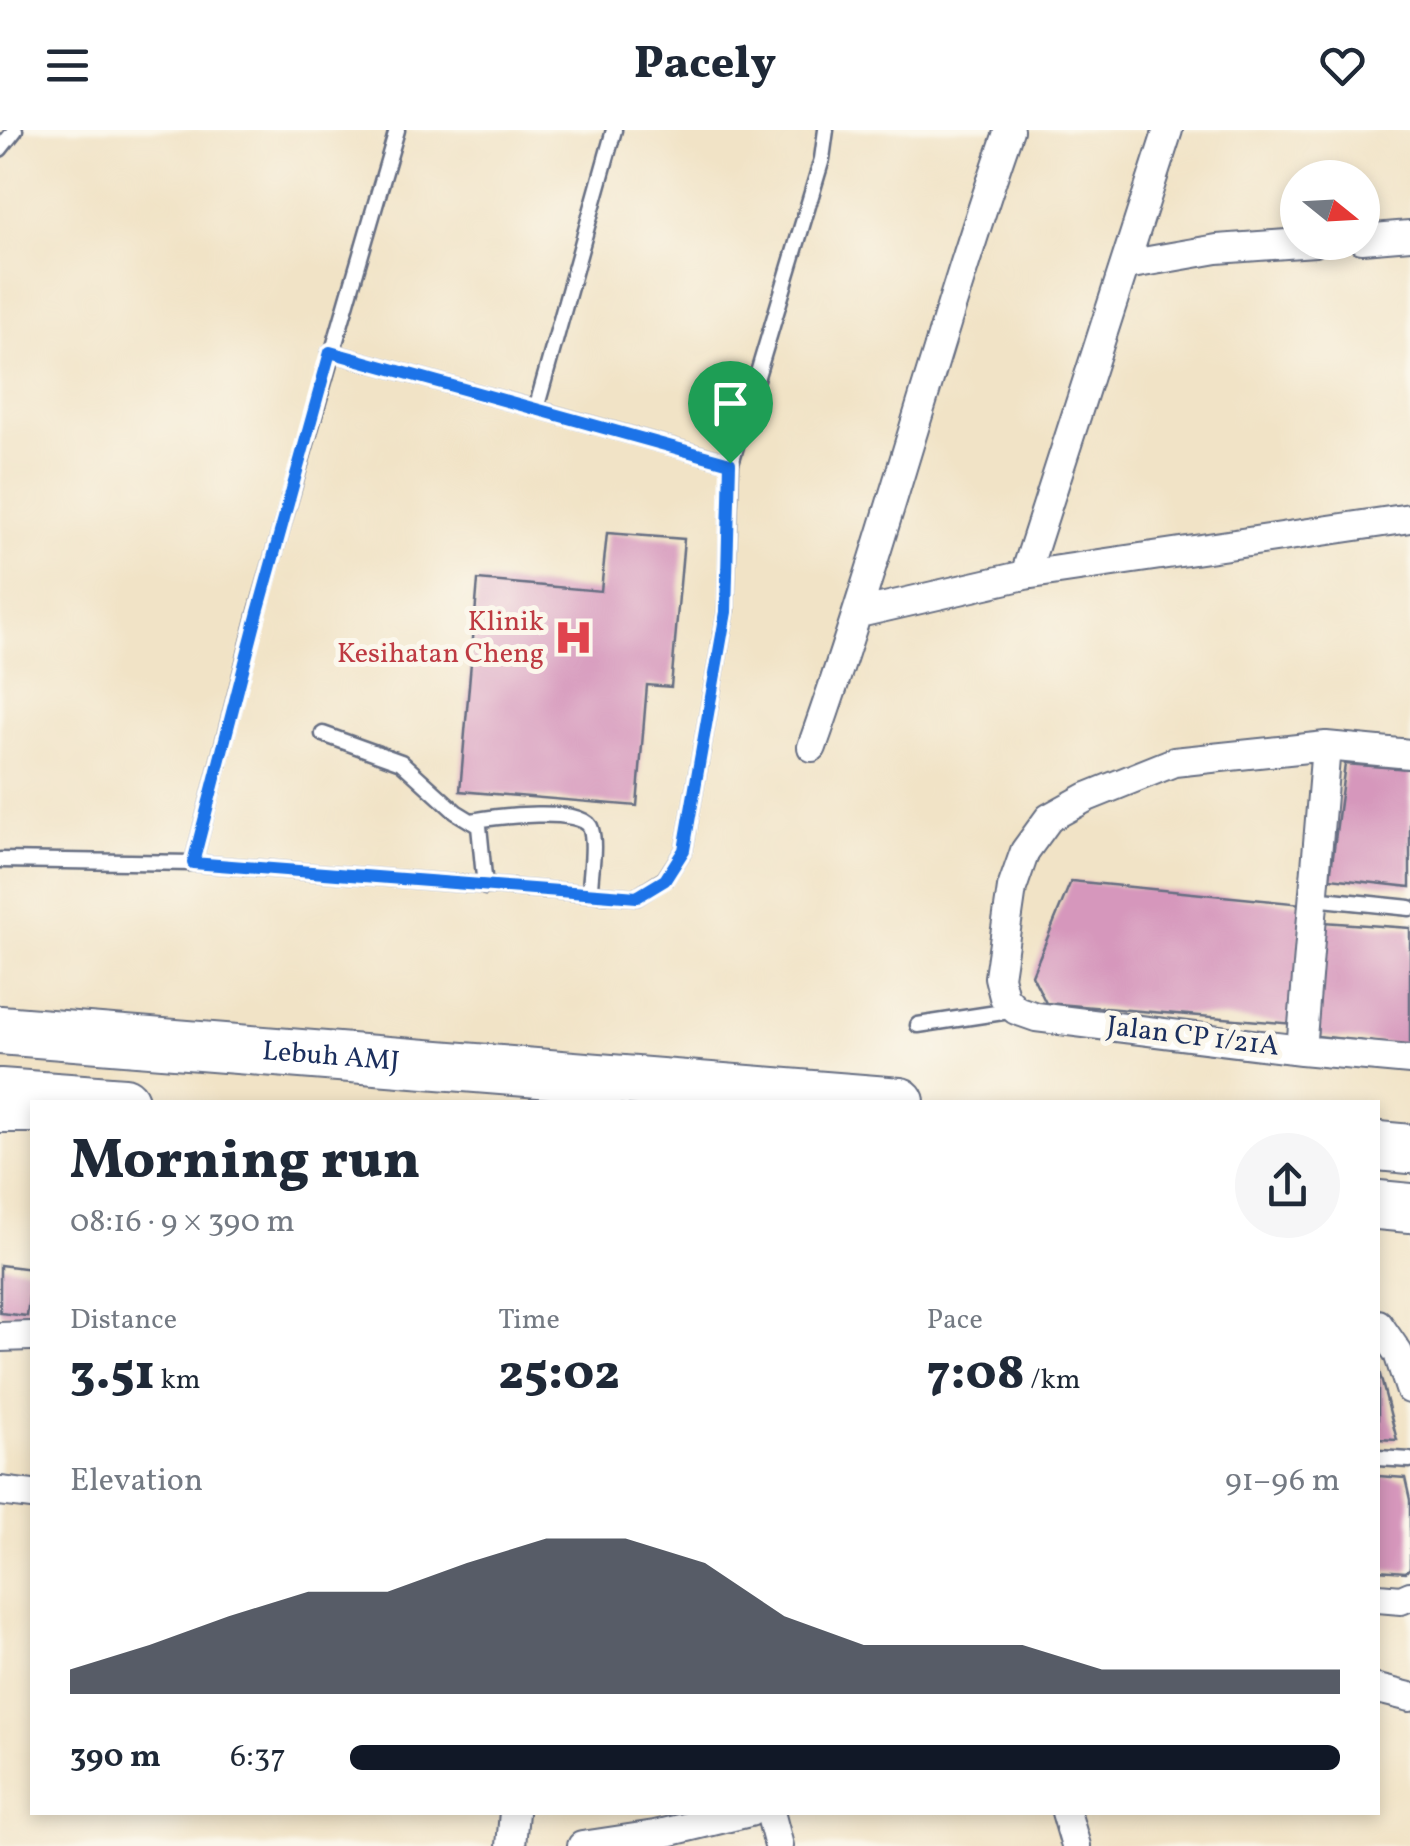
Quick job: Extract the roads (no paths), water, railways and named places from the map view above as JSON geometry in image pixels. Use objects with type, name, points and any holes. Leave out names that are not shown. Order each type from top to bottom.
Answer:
[{"type":"highway","name":"Lebuh AMJ","points":[[0,1030],[875,1100]]},
{"type":"highway","points":[[0,1093],[96,1100]]},
{"type":"highway","points":[[1380,1146],[1410,1148]]},
{"type":"highway","points":[[1380,1205],[1410,1208]]},
{"type":"street","points":[[812,747],[859,614],[961,270],[1009,130]]},
{"type":"street","points":[[1025,575],[1168,130]]},
{"type":"street","points":[[1380,238],[1410,235]]},
{"type":"street","points":[[1126,265],[1216,249],[1280,244]]},
{"type":"street","points":[[859,614],[1025,575],[1410,518]]},
{"type":"street","points":[[1016,1010],[1004,997],[999,977],[1012,888],[1026,851],[1049,818],[1086,796],[1174,762],[1326,746],[1410,754]]},
{"type":"street","points":[[1301,1050],[1326,746]]},
{"type":"street","name":"Jalan CP 1/21A","points":[[1016,1010],[1036,1017],[1410,1060]]},
{"type":"street","points":[[0,1118],[30,1118]]},
{"type":"street","points":[[1380,1327],[1398,1353],[1410,1389]]},
{"type":"street","points":[[0,1337],[30,1336]]},
{"type":"street","points":[[0,1491],[30,1495]]},
{"type":"street","points":[[1380,1598],[1400,1600],[1410,1596]]},
{"type":"street","points":[[1380,1680],[1410,1672]]},
{"type":"street","points":[[1380,1690],[1410,1698]]},
{"type":"street","points":[[511,1846],[514,1815]]},
{"type":"street","points":[[582,1846],[655,1835],[738,1815]]},
{"type":"street","points":[[771,1815],[780,1846]]},
{"type":"street","points":[[1067,1815],[1076,1846]]},
{"type":"lane","points":[[0,149],[15,130]]},
{"type":"lane","points":[[193,863],[330,352],[397,130]]},
{"type":"lane","points":[[536,410],[614,130]]},
{"type":"lane","points":[[0,860],[193,863],[637,897],[665,880],[684,850],[726,612],[730,463],[822,159],[826,130]]},
{"type":"lane","points":[[330,352],[730,463]]},
{"type":"lane","points":[[324,734],[401,762],[456,812],[479,826],[485,887]]},
{"type":"lane","points":[[472,821],[512,815],[576,816],[587,820],[592,830],[590,892]]},
{"type":"lane","points":[[1313,898],[1410,908]]},
{"type":"lane","points":[[918,1025],[1016,1010]]},
{"type":"lane","points":[[1380,1458],[1410,1460]]},
{"type":"place","name":"Klinik Kesihatan Cheng","points":[[574,638]]}]
